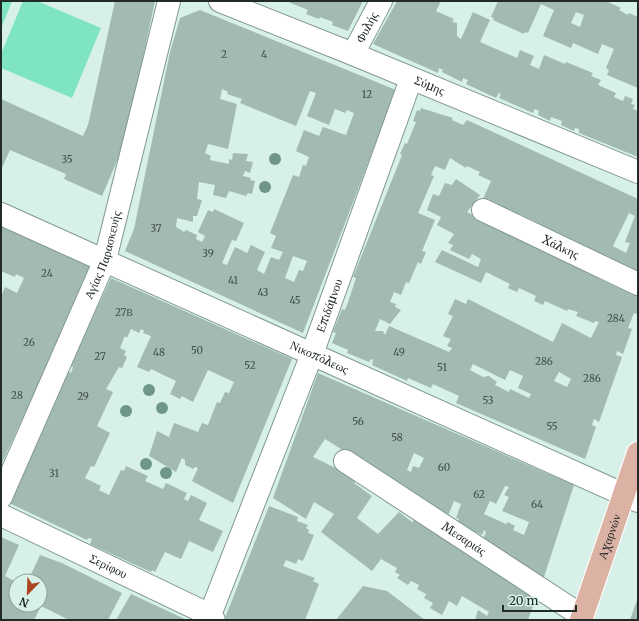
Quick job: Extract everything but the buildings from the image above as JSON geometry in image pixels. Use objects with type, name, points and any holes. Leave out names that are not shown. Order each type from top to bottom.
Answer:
[{"type":"main road","name":"Αχαρνών","points":[[582,618],[631,497],[638,454]]},
{"type":"street","name":"Αγίας Παρασκευής","points":[[1,498],[105,260],[169,1]]},
{"type":"street","name":"Σύμης","points":[[220,1],[353,54],[638,172]]},
{"type":"street","name":"Φυλής","points":[[353,54],[381,1]]},
{"type":"street","name":"Επιδάμνου","points":[[210,618],[312,354],[411,79]]},
{"type":"street","name":"Χάλκης","points":[[483,210],[638,284]]},
{"type":"street","name":"Νικοπόλεως","points":[[1,214],[631,497]]},
{"type":"street","name":"Μεσαριάς","points":[[345,461],[582,618]]},
{"type":"street","name":"Σερίφου","points":[[1,514],[210,618]]},
{"type":"green space","points":[[1,1],[12,1],[1,29]]},
{"type":"green space","points":[[23,1],[37,1],[101,28],[72,98],[1,68],[1,54]]}]
